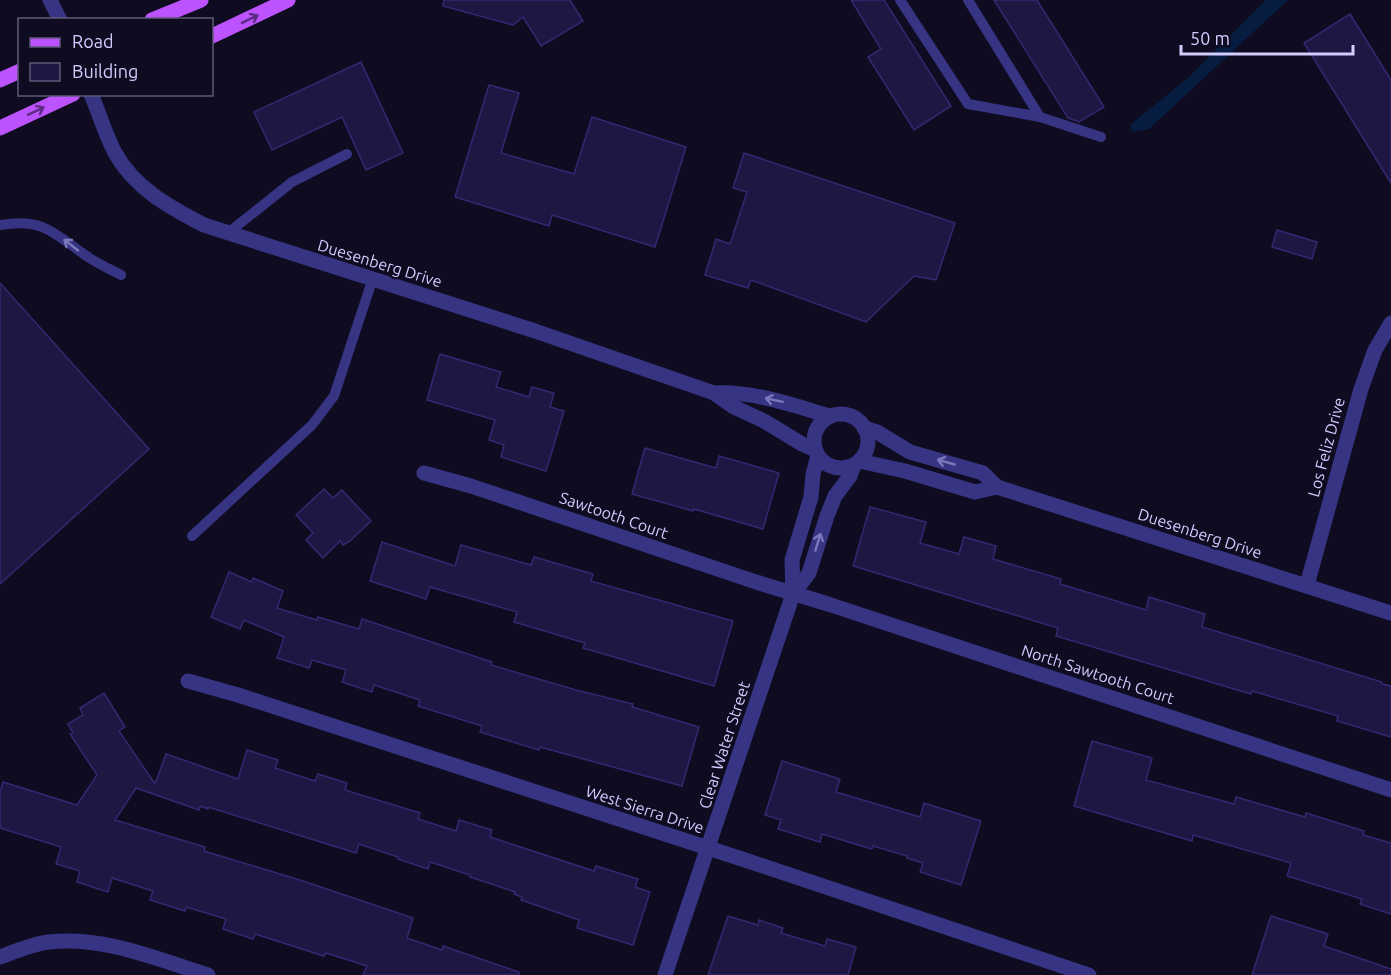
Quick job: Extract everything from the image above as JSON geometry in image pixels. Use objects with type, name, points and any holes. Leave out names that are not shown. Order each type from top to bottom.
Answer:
[{"type":"main road","points":[[157,18],[201,0]]},
{"type":"main road","points":[[213,36],[288,0]]},
{"type":"main road","points":[[0,80],[18,72]]},
{"type":"main road","points":[[0,128],[69,96]]},
{"type":"street","points":[[50,0],[59,18]]},
{"type":"street","name":"Duesenberg Drive","points":[[92,96],[115,152],[136,182],[166,205],[204,225],[373,278],[714,393],[734,407],[764,421],[817,453],[823,462],[838,468],[856,463],[905,471],[975,492],[998,487]]},
{"type":"street","name":"Los Feliz Drive","points":[[1307,585],[1361,388],[1375,350],[1391,322]]},
{"type":"street","name":"Duesenberg Drive","points":[[714,393],[736,392],[830,416],[847,414],[860,421],[864,428],[877,432],[910,452],[983,473],[998,487],[1391,613]]},
{"type":"street","points":[[817,453],[815,434],[818,426],[830,416]]},
{"type":"street","points":[[856,463],[865,454],[868,445],[868,436],[864,428]]},
{"type":"street","name":"Clear Water Street","points":[[793,594],[792,560],[811,497],[817,453]]},
{"type":"street","name":"Clear Water Street","points":[[665,975],[793,594],[808,573],[835,496],[850,476],[856,463]]},
{"type":"street","name":"Sawtooth Court","points":[[424,473],[471,486],[793,594]]},
{"type":"street","name":"North Sawtooth Court","points":[[793,594],[1391,790]]},
{"type":"street","name":"West Sierra Drive","points":[[188,681],[238,695],[709,848],[1089,975]]},
{"type":"street","points":[[0,957],[32,945],[84,941],[118,947],[208,975]]},
{"type":"lane","points":[[900,0],[968,104],[1040,117],[1101,137]]},
{"type":"lane","points":[[968,0],[1040,117]]},
{"type":"lane","points":[[228,232],[292,182],[347,154]]},
{"type":"lane","points":[[0,225],[28,223],[47,228],[87,257],[121,275]]},
{"type":"lane","points":[[192,536],[312,425],[334,396],[373,278]]},
{"type":"water","points":[[1266,0],[1288,0],[1149,129],[1132,132],[1130,125],[1189,77]]},
{"type":"building","points":[[444,0],[570,0],[583,21],[541,46],[523,17],[513,25],[443,6]]},
{"type":"building","points":[[851,0],[884,0],[951,106],[914,130],[868,57],[881,49]]},
{"type":"building","points":[[994,0],[1037,0],[1104,107],[1079,122],[1068,118]]},
{"type":"building","points":[[1350,14],[1391,80],[1391,183],[1304,43]]},
{"type":"building","points":[[361,62],[403,153],[366,170],[342,117],[272,150],[254,112]]},
{"type":"building","points":[[489,85],[519,93],[501,153],[574,174],[592,117],[686,147],[655,247],[552,215],[549,226],[455,197]]},
{"type":"building","points":[[744,153],[955,223],[936,280],[914,276],[866,322],[751,280],[748,288],[705,275],[716,239],[730,244],[747,192],[733,188]]},
{"type":"building","points":[[1277,230],[1317,242],[1312,259],[1272,247]]},
{"type":"building","points":[[0,283],[149,449],[0,584]]},
{"type":"building","points":[[440,354],[501,372],[496,387],[529,397],[532,387],[554,393],[550,407],[564,411],[546,471],[501,457],[504,445],[489,440],[495,420],[427,400]]},
{"type":"building","points":[[645,448],[716,468],[719,456],[779,473],[763,529],[632,494]]},
{"type":"building","points":[[324,489],[333,498],[342,490],[371,521],[350,541],[343,545],[340,541],[323,558],[306,540],[313,533],[296,515]]},
{"type":"building","points":[[870,507],[926,522],[920,543],[959,554],[964,537],[996,546],[993,559],[1061,579],[1060,584],[1146,610],[1149,597],[1205,614],[1202,627],[1382,682],[1382,684],[1391,686],[1391,737],[1337,721],[1338,716],[1252,691],[1251,694],[1056,636],[1058,628],[853,566]]},
{"type":"building","points":[[382,542],[455,566],[461,545],[531,565],[534,557],[593,574],[591,581],[733,621],[714,686],[583,648],[585,643],[514,622],[517,612],[430,587],[426,599],[370,581]]},
{"type":"building","points":[[229,572],[252,582],[253,578],[283,591],[277,608],[359,629],[362,619],[492,662],[491,665],[633,704],[632,707],[699,727],[682,786],[540,747],[539,750],[480,732],[482,726],[418,706],[420,700],[374,685],[372,692],[342,682],[346,670],[312,660],[309,668],[277,658],[284,637],[244,620],[240,629],[211,617]]},
{"type":"building","points":[[104,693],[125,727],[119,731],[155,784],[166,754],[238,779],[247,750],[278,760],[275,768],[315,781],[318,774],[347,783],[345,790],[420,813],[418,819],[456,831],[459,820],[492,830],[490,837],[594,871],[596,866],[638,879],[635,887],[650,892],[633,945],[577,928],[579,920],[521,900],[522,897],[514,894],[515,892],[430,862],[428,869],[359,844],[356,853],[208,807],[208,809],[200,806],[199,810],[136,788],[115,820],[205,847],[204,851],[413,918],[407,938],[442,950],[443,946],[519,972],[519,975],[363,975],[367,966],[326,953],[324,956],[255,934],[253,939],[223,929],[226,919],[186,907],[185,911],[150,900],[153,891],[112,878],[108,892],[77,882],[80,871],[56,864],[61,847],[0,828],[0,792],[3,782],[77,805],[97,775],[70,734],[73,733],[68,724],[83,715],[80,708]]},
{"type":"building","points":[[1092,741],[1152,758],[1146,780],[1234,804],[1236,797],[1305,817],[1306,813],[1364,831],[1363,835],[1391,843],[1391,914],[1360,904],[1362,899],[1287,876],[1291,863],[1193,835],[1192,841],[1074,806]]},
{"type":"building","points":[[782,761],[840,779],[836,792],[920,817],[924,803],[981,821],[961,885],[920,872],[923,863],[907,858],[907,856],[873,846],[872,849],[822,834],[820,842],[778,829],[781,820],[765,815]]},
{"type":"building","points":[[728,916],[758,925],[759,920],[783,928],[781,933],[825,946],[827,939],[856,947],[848,975],[708,975]]},
{"type":"building","points":[[1271,916],[1328,934],[1324,946],[1391,969],[1391,975],[1252,975]]}]
